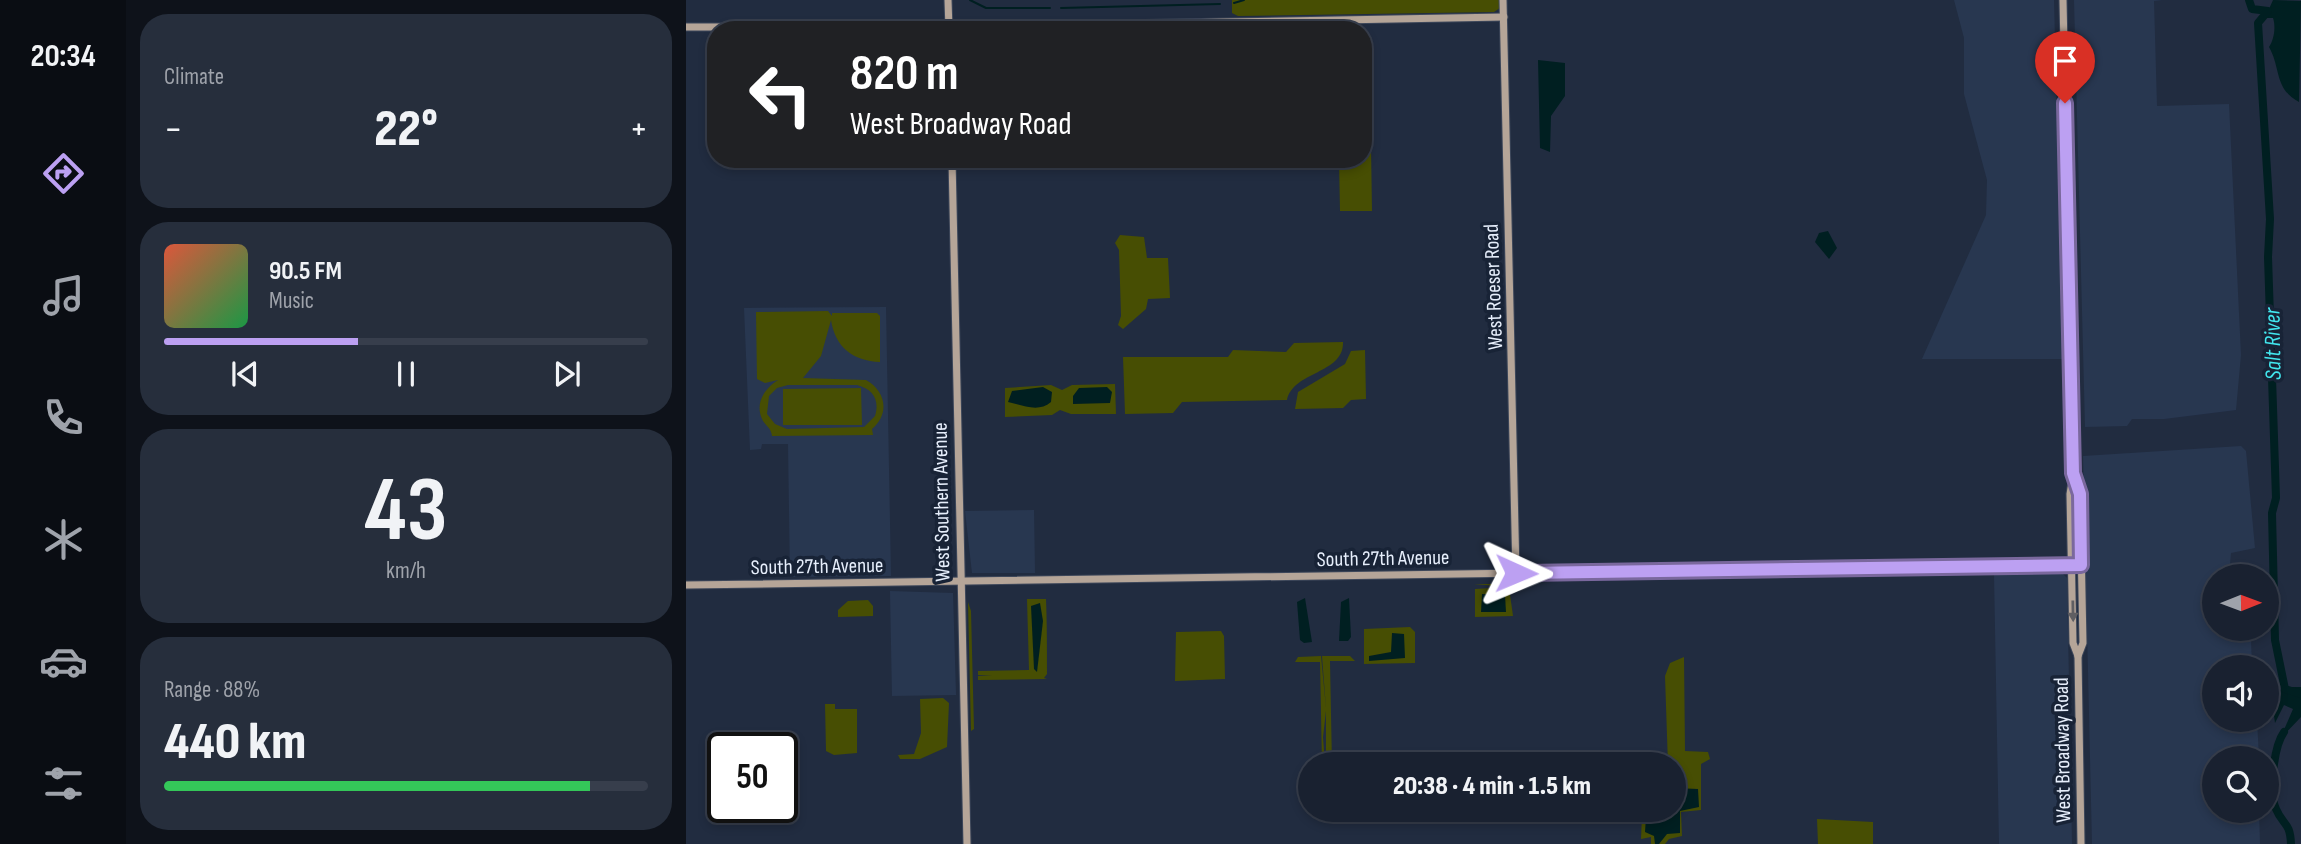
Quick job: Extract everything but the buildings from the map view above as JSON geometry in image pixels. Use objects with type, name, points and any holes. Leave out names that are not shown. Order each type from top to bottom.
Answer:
[{"type":"main road","points":[[948,0],[949,21]]},
{"type":"main road","name":"West Roeser Road","points":[[1503,0],[1516,573]]},
{"type":"main road","name":"West Broadway Road","points":[[2063,0],[2074,476],[2070,494],[2073,643],[2078,656],[2081,844]]},
{"type":"main road","points":[[1302,21],[1504,17]]},
{"type":"main road","points":[[686,27],[707,27]]},
{"type":"main road","name":"West Southern Avenue","points":[[952,168],[967,844]]},
{"type":"main road","name":"West Broadway Road","points":[[2074,476],[2080,494],[2083,643],[2078,656]]},
{"type":"main road","name":"South 27th Avenue","points":[[686,585],[2081,565]]},
{"type":"shaded area","points":[[1954,0],[2054,0],[2063,359],[1922,359],[1986,215],[1987,180],[1964,94],[1964,38]]},
{"type":"shaded area","points":[[2074,0],[2162,0],[2154,1],[2157,106],[2229,104],[2241,355],[2236,410],[2164,419],[2132,419],[2127,426],[2085,427]]},
{"type":"shaded area","points":[[2273,0],[2301,1],[2299,102],[2285,91],[2269,47],[2274,33],[2274,22],[2273,18],[2265,18]]},
{"type":"shaded area","points":[[1538,60],[1565,63],[1565,96],[1551,116],[1550,152],[1540,148]]},
{"type":"shaded area","points":[[1828,231],[1837,248],[1829,259],[1815,242],[1819,233]]},
{"type":"shaded area","points":[[886,307],[891,576],[790,577],[788,444],[762,444],[761,449],[750,450],[744,308]]},
{"type":"shaded area","points":[[1043,387],[1052,392],[1051,402],[1046,405],[1030,407],[1008,402],[1012,391]]},
{"type":"shaded area","points":[[1107,387],[1112,392],[1110,403],[1073,404],[1073,396],[1079,388]]},
{"type":"shaded area","points":[[2241,446],[2246,451],[2255,548],[2231,553],[2230,564],[2202,564],[2202,641],[2251,641],[2252,655],[2202,655],[2202,732],[2258,732],[2258,746],[2202,746],[2202,823],[2259,823],[2260,844],[2092,844],[2083,456]]},
{"type":"shaded area","points":[[1034,510],[1035,573],[972,573],[965,511]]},
{"type":"shaded area","points":[[2061,572],[2067,578],[2072,844],[1999,844],[1994,573]]},
{"type":"shaded area","points":[[890,591],[953,593],[956,695],[892,696]]},
{"type":"shaded area","points":[[1482,594],[1505,595],[1506,612],[1481,612]]},
{"type":"shaded area","points":[[1305,598],[1312,642],[1304,643],[1300,640],[1297,602]]},
{"type":"shaded area","points":[[1349,598],[1351,637],[1348,641],[1339,641],[1341,602]]},
{"type":"shaded area","points":[[1040,603],[1043,621],[1037,672],[1034,669],[1031,606]]},
{"type":"shaded area","points":[[1392,633],[1404,634],[1405,658],[1369,661],[1369,656],[1391,652]]},
{"type":"shaded area","points":[[2301,687],[2301,717],[2280,739],[2293,709],[2284,705],[2279,715],[2279,689]]},
{"type":"shaded area","points":[[1686,788],[1698,789],[1699,807],[1686,810]]},
{"type":"shaded area","points":[[1646,822],[1680,822],[1680,833],[1667,834],[1659,844],[1655,844],[1654,836],[1645,832]]},
{"type":"green space","points":[[1232,0],[1500,0],[1500,8],[1494,12],[1238,16],[1232,13]]},
{"type":"green space","points":[[1339,168],[1371,168],[1372,211],[1340,211]]},
{"type":"green space","points":[[1120,235],[1144,237],[1147,258],[1168,258],[1170,298],[1148,299],[1146,309],[1123,329],[1118,325],[1121,316],[1119,250],[1115,243]]},
{"type":"green space","points":[[828,311],[832,316],[832,313],[877,313],[880,316],[880,362],[862,359],[847,351],[837,338],[831,320],[821,356],[803,378],[866,380],[873,385],[881,396],[883,410],[878,423],[872,429],[873,435],[772,436],[760,415],[760,403],[768,388],[778,380],[765,383],[757,379],[756,312]],"holes":[[[788,385],[863,387],[871,392],[877,405],[875,416],[864,427],[787,429],[775,424],[767,414],[769,396],[777,388]]]},
{"type":"green space","points":[[1343,342],[1336,360],[1298,383],[1287,400],[1182,402],[1173,413],[1125,414],[1123,357],[1228,357],[1233,350],[1286,352],[1294,343]]},
{"type":"green space","points":[[1365,350],[1366,399],[1351,400],[1343,408],[1295,409],[1298,392],[1345,364],[1351,351]]},
{"type":"green space","points":[[1115,384],[1116,414],[1071,414],[1060,410],[1052,415],[1005,417],[1005,388],[1051,385],[1062,390],[1072,385]]},
{"type":"green space","points":[[861,388],[862,425],[783,425],[783,389]]},
{"type":"green space","points":[[1474,584],[1506,584],[1509,587],[1513,616],[1475,617],[1475,589],[1508,587]]},
{"type":"green space","points":[[1027,599],[1046,599],[1047,674],[1044,678],[1047,679],[978,680],[978,676],[992,675],[978,675],[978,671],[1029,670]]},
{"type":"green space","points":[[868,600],[873,606],[873,616],[838,617],[838,610],[848,601]]},
{"type":"green space","points":[[968,602],[971,611],[974,729],[971,731]]},
{"type":"green space","points":[[1410,627],[1415,632],[1415,663],[1364,664],[1364,629]]},
{"type":"green space","points":[[1221,631],[1224,636],[1225,679],[1175,681],[1176,632]]},
{"type":"green space","points":[[1321,656],[1326,708],[1322,656],[1350,656],[1355,661],[1330,661],[1332,752],[1326,752],[1326,711],[1324,752],[1322,752],[1320,662],[1295,662],[1298,657]]},
{"type":"green space","points":[[1684,657],[1685,751],[1708,752],[1710,759],[1701,764],[1701,810],[1686,812],[1686,752],[1668,752],[1665,676],[1670,663]]},
{"type":"green space","points":[[943,698],[949,703],[947,747],[920,759],[900,759],[898,755],[914,754],[921,733],[920,699]]},
{"type":"green space","points":[[825,704],[835,704],[835,709],[857,709],[857,753],[834,755],[826,751]]},
{"type":"green space","points":[[1817,819],[1873,822],[1873,844],[1818,844]]},
{"type":"green space","points":[[1642,822],[1681,822],[1682,836],[1669,839],[1665,844],[1651,844],[1651,837],[1641,839]]},
{"type":"waterway","points":[[970,0],[986,8],[1050,8]]},
{"type":"waterway","points":[[1234,3],[1244,0]]},
{"type":"waterway","name":"Salt River","points":[[2249,0],[2252,9],[2268,11],[2258,23],[2270,219],[2268,257],[2276,498],[2272,513],[2275,640],[2285,689],[2301,694]]},
{"type":"waterway","points":[[1061,8],[1220,4]]},
{"type":"waterway","name":"Salt River","points":[[2284,732],[2275,758],[2272,792],[2276,809],[2288,827],[2291,844]]},
{"type":"route","points":[[1516,573],[2081,565],[2080,494],[2073,473],[2065,103]]}]
